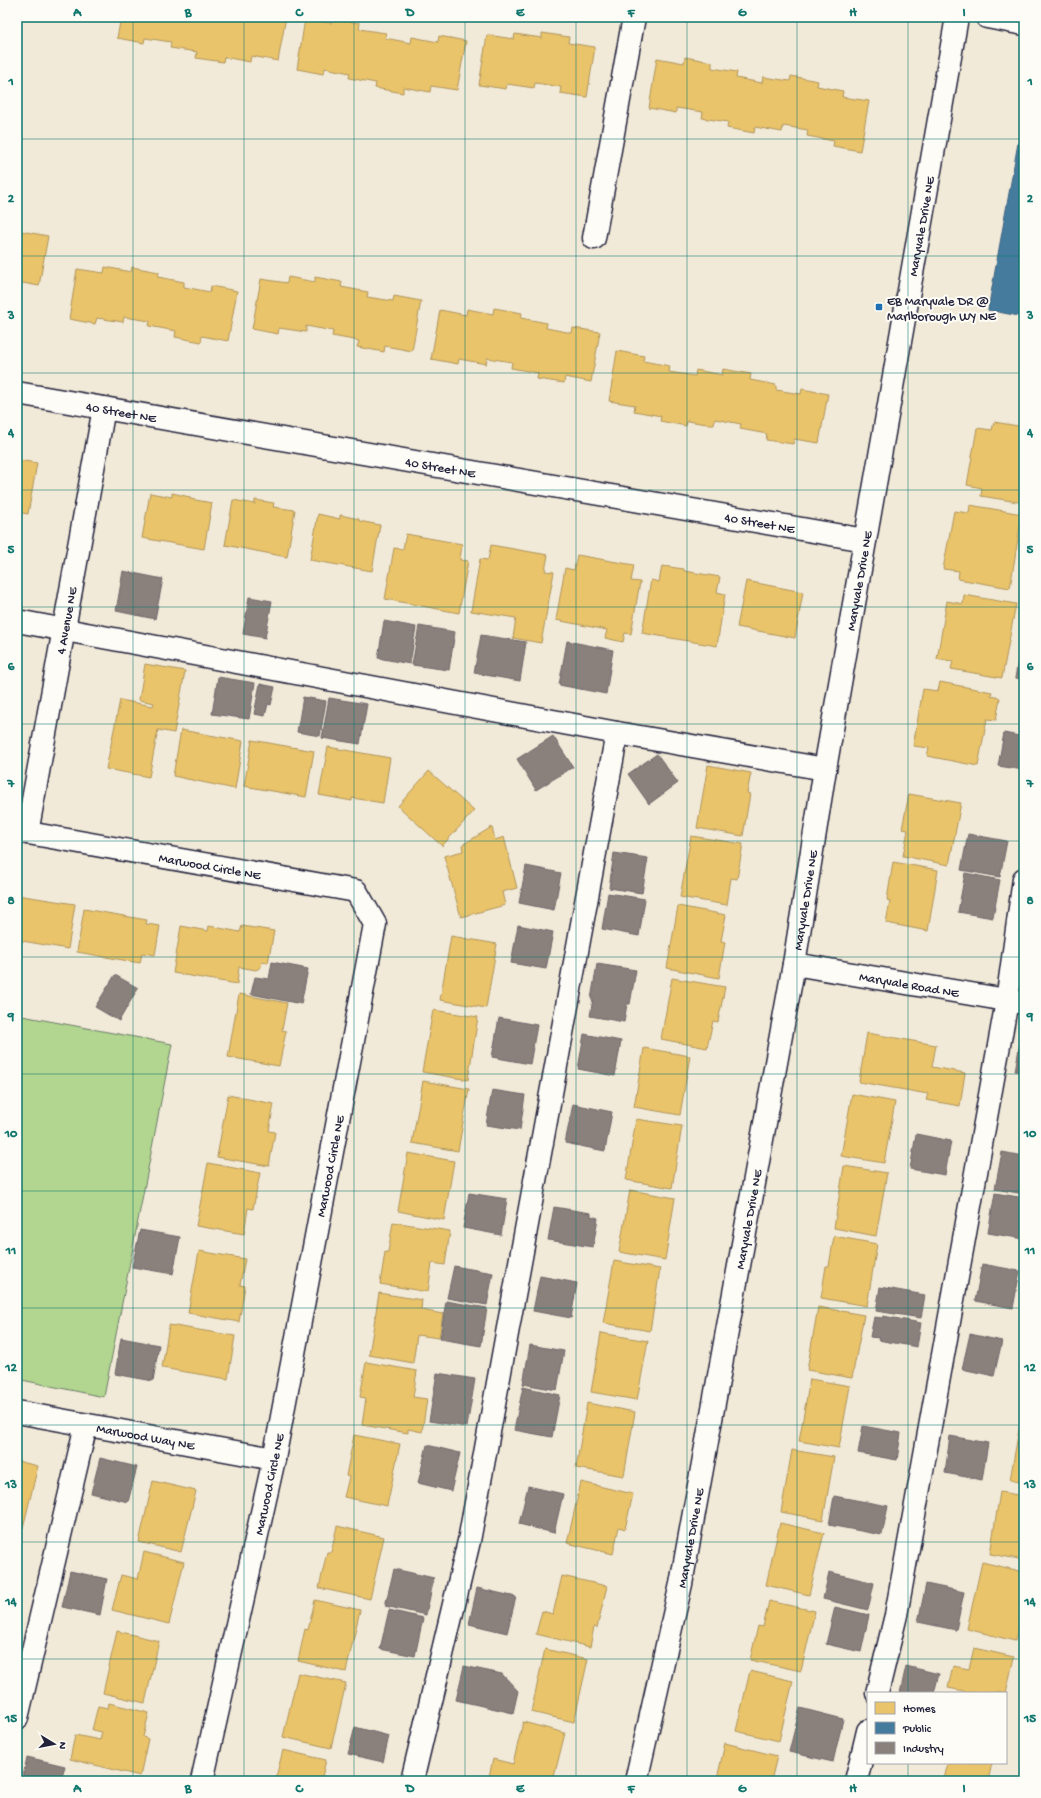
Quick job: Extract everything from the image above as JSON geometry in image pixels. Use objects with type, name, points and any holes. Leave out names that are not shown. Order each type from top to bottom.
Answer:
[{"type":"street","points":[[594,238],[634,17]]},
{"type":"street","name":"Maryvale Drive NE","points":[[636,1781],[681,1584],[794,964],[825,770],[957,17]]},
{"type":"street","points":[[987,17],[1024,24]]},
{"type":"street","name":"40 Street NE","points":[[17,393],[865,540]]},
{"type":"street","name":"4 Avenue NE","points":[[22,832],[64,629],[104,408]]},
{"type":"street","points":[[17,620],[617,733],[825,770]]},
{"type":"street","points":[[412,1781],[468,1541],[617,733]]},
{"type":"street","name":"Marwood Circle NE","points":[[22,832],[356,892],[375,924],[274,1459],[202,1781]]},
{"type":"street","points":[[877,1692],[896,1615],[1016,1002],[1024,879]]},
{"type":"street","name":"Maryvale Road NE","points":[[794,964],[1016,1002]]},
{"type":"street","name":"Marwood Way NE","points":[[17,1412],[274,1459]]},
{"type":"street","points":[[17,1718],[86,1425]]},
{"type":"street","points":[[856,1781],[867,1735]]},
{"type":"green space","points":[[17,1015],[172,1044],[104,1397],[17,1379]]},
{"type":"building: Homes","points":[[121,17],[286,17],[278,61],[251,56],[250,62],[224,57],[223,62],[196,58],[197,52],[170,48],[171,42],[145,38],[144,43],[117,38]]},
{"type":"building: Homes","points":[[305,19],[332,23],[333,19],[360,23],[359,29],[386,33],[385,38],[411,43],[412,37],[438,42],[439,36],[466,41],[457,90],[431,86],[430,92],[403,87],[403,93],[375,88],[376,83],[349,78],[350,73],[325,68],[323,74],[297,69]]},
{"type":"building: Homes","points":[[542,33],[569,37],[568,43],[595,47],[587,97],[560,93],[561,87],[535,83],[534,88],[507,84],[506,89],[479,85],[487,35],[514,39],[515,34],[542,38]]},
{"type":"building: Homes","points":[[685,57],[712,62],[712,68],[737,72],[736,78],[762,83],[763,77],[790,81],[791,76],[818,81],[817,86],[843,91],[842,97],[869,101],[860,151],[833,146],[834,141],[807,136],[808,130],[783,126],[782,132],[755,127],[754,133],[727,128],[728,122],[702,118],[703,112],[676,108],[676,113],[649,108],[657,58],[684,63]]},
{"type":"building: Homes","points":[[21,231],[48,236],[39,286],[17,282],[17,236],[20,237]]},
{"type":"building: Homes","points":[[105,267],[131,272],[132,267],[159,272],[158,277],[184,282],[184,287],[210,292],[211,286],[237,291],[228,341],[202,336],[201,342],[175,337],[176,331],[149,326],[150,321],[124,317],[123,322],[97,318],[95,324],[69,319],[77,269],[104,273]]},
{"type":"building: Homes","points":[[288,277],[315,282],[315,277],[342,282],[341,287],[368,292],[367,297],[393,301],[394,296],[421,301],[412,351],[385,346],[384,352],[357,347],[359,341],[332,336],[333,331],[306,326],[306,332],[279,328],[278,334],[252,329],[261,279],[287,283]]},
{"type":"building: Homes","points":[[494,308],[522,313],[521,318],[547,323],[546,328],[572,333],[573,328],[600,332],[591,382],[565,377],[564,383],[537,379],[538,373],[511,368],[512,362],[487,358],[486,364],[459,359],[458,364],[431,359],[440,310],[466,315],[467,309],[493,314]]},
{"type":"building: Homes","points":[[617,351],[644,356],[643,361],[670,366],[669,372],[695,376],[696,370],[722,375],[723,369],[751,374],[750,380],[776,385],[776,390],[801,394],[802,389],[828,394],[819,443],[794,439],[793,444],[766,440],[767,434],[740,429],[741,424],[715,419],[714,425],[687,421],[686,426],[660,421],[661,416],[634,411],[635,405],[609,401]]},
{"type":"building: Homes","points":[[994,422],[1024,427],[1024,503],[981,496],[982,488],[967,485],[977,428],[992,430]]},
{"type":"building: Homes","points":[[17,460],[37,463],[28,514],[17,512]]},
{"type":"building: Homes","points":[[150,493],[172,497],[172,493],[190,497],[190,499],[212,503],[204,549],[142,538]]},
{"type":"building: Homes","points":[[233,500],[255,504],[255,500],[274,503],[273,507],[295,510],[287,557],[225,545]]},
{"type":"building: Homes","points":[[970,505],[1022,514],[1010,588],[958,579],[959,571],[943,569],[954,511],[969,513]]},
{"type":"building: Homes","points":[[318,514],[340,519],[340,515],[359,519],[359,521],[380,525],[372,571],[310,560]]},
{"type":"building: Homes","points":[[406,534],[462,544],[460,560],[468,561],[459,613],[385,599],[394,548],[403,549]]},
{"type":"building: Homes","points":[[491,545],[548,555],[545,571],[554,572],[541,643],[513,638],[516,618],[471,611],[480,559],[488,560]]},
{"type":"building: Homes","points":[[577,555],[634,565],[631,581],[640,582],[631,634],[625,633],[623,642],[605,638],[607,630],[556,620],[565,568],[574,570]]},
{"type":"building: Homes","points":[[662,566],[720,577],[717,592],[725,594],[717,646],[642,633],[651,580],[659,582]]},
{"type":"building: Homes","points":[[746,581],[803,592],[795,638],[737,627]]},
{"type":"building: Homes","points":[[964,595],[1016,604],[1002,678],[951,669],[953,661],[937,659],[947,601],[963,604]]},
{"type":"building: Homes","points":[[145,664],[185,671],[174,733],[158,730],[149,777],[106,769],[120,700],[153,706],[154,703],[139,700]]},
{"type":"building: Homes","points":[[940,682],[992,692],[991,696],[1000,698],[996,720],[987,719],[978,766],[927,756],[929,748],[913,746],[923,689],[938,691]]},
{"type":"building: Homes","points":[[181,730],[243,741],[235,789],[173,776]]},
{"type":"building: Homes","points":[[252,740],[314,751],[306,797],[244,786]]},
{"type":"building: Homes","points":[[328,747],[390,758],[383,803],[352,798],[352,801],[319,795]]},
{"type":"building: Homes","points":[[708,765],[751,773],[747,793],[750,794],[743,836],[697,828]]},
{"type":"building: Homes","points":[[429,771],[474,811],[442,846],[398,806]]},
{"type":"building: Homes","points":[[909,794],[961,803],[949,865],[903,856],[908,830],[902,829]]},
{"type":"building: Homes","points":[[492,827],[495,840],[504,837],[517,888],[502,892],[505,905],[461,917],[444,856],[463,851],[462,845]]},
{"type":"building: Homes","points":[[691,836],[743,844],[737,879],[731,878],[727,905],[680,897]]},
{"type":"building: Homes","points":[[893,862],[938,870],[928,931],[886,923],[890,901],[887,900]]},
{"type":"building: Homes","points":[[17,895],[75,904],[68,949],[17,940]]},
{"type":"building: Homes","points":[[678,906],[726,915],[721,941],[725,942],[719,978],[667,968]]},
{"type":"building: Homes","points":[[84,909],[147,920],[146,924],[160,926],[155,955],[142,953],[140,963],[77,952]]},
{"type":"building: Homes","points":[[181,926],[208,931],[209,926],[240,932],[242,926],[274,931],[268,963],[262,962],[261,967],[256,970],[239,967],[237,984],[173,973]]},
{"type":"building: Homes","points":[[451,936],[497,944],[486,1008],[440,1000]]},
{"type":"building: Homes","points":[[672,978],[725,987],[718,1022],[713,1021],[707,1048],[661,1039]]},
{"type":"building: Homes","points":[[239,994],[287,1003],[282,1030],[286,1031],[279,1066],[228,1057]]},
{"type":"building: Homes","points":[[433,1010],[478,1017],[468,1080],[422,1072]]},
{"type":"building: Homes","points":[[867,1033],[936,1045],[932,1067],[965,1073],[960,1106],[926,1100],[928,1094],[859,1082]]},
{"type":"building: Homes","points":[[644,1048],[690,1056],[680,1115],[634,1107]]},
{"type":"building: Homes","points":[[423,1081],[469,1089],[458,1151],[412,1143]]},
{"type":"building: Homes","points":[[852,1094],[895,1102],[884,1163],[841,1156]]},
{"type":"building: Homes","points":[[228,1095],[274,1104],[269,1131],[275,1132],[269,1166],[217,1157]]},
{"type":"building: Homes","points":[[636,1119],[682,1126],[672,1188],[626,1180]]},
{"type":"building: Homes","points":[[408,1153],[454,1161],[444,1220],[398,1211]]},
{"type":"building: Homes","points":[[208,1163],[260,1173],[253,1209],[248,1208],[244,1234],[196,1226]]},
{"type":"building: Homes","points":[[844,1166],[887,1173],[876,1236],[834,1228]]},
{"type":"building: Homes","points":[[630,1190],[675,1198],[665,1260],[619,1252]]},
{"type":"building: Homes","points":[[393,1222],[450,1231],[445,1265],[432,1263],[428,1292],[380,1284],[385,1252],[388,1252]]},
{"type":"building: Homes","points":[[834,1236],[877,1244],[867,1306],[821,1298],[826,1266],[829,1266]]},
{"type":"building: Homes","points":[[199,1251],[245,1259],[240,1285],[245,1286],[239,1322],[188,1313]]},
{"type":"building: Homes","points":[[614,1261],[660,1269],[650,1331],[603,1323]]},
{"type":"building: Homes","points":[[379,1293],[422,1300],[421,1310],[443,1314],[439,1338],[417,1335],[413,1363],[369,1355]]},
{"type":"building: Homes","points":[[818,1307],[864,1315],[852,1378],[807,1370]]},
{"type":"building: Homes","points":[[169,1325],[235,1336],[228,1379],[162,1368]]},
{"type":"building: Homes","points":[[601,1333],[648,1341],[637,1400],[591,1392]]},
{"type":"building: Homes","points":[[366,1362],[417,1371],[413,1397],[427,1399],[422,1432],[408,1429],[408,1433],[362,1425],[366,1398],[360,1397]]},
{"type":"building: Homes","points":[[810,1379],[850,1386],[839,1448],[799,1441]]},
{"type":"building: Homes","points":[[1024,1384],[1024,1410],[1020,1409]]},
{"type":"building: Homes","points":[[587,1403],[635,1412],[624,1476],[576,1468]]},
{"type":"building: Homes","points":[[1021,1418],[1024,1419],[1024,1483],[1010,1480]]},
{"type":"building: Homes","points":[[354,1435],[400,1444],[387,1506],[344,1497],[349,1477],[346,1476]]},
{"type":"building: Homes","points":[[792,1450],[834,1457],[823,1520],[781,1512]]},
{"type":"building: Homes","points":[[17,1461],[38,1466],[23,1528],[17,1527]]},
{"type":"building: Homes","points":[[153,1481],[196,1491],[181,1552],[139,1542]]},
{"type":"building: Homes","points":[[581,1482],[633,1494],[625,1529],[619,1527],[613,1554],[567,1543]]},
{"type":"building: Homes","points":[[1000,1492],[1024,1496],[1024,1560],[990,1554]]},
{"type":"building: Homes","points":[[780,1523],[824,1533],[809,1595],[766,1585]]},
{"type":"building: Homes","points":[[337,1526],[384,1537],[370,1599],[319,1588],[327,1552],[331,1552]]},
{"type":"building: Homes","points":[[144,1552],[184,1562],[169,1624],[112,1610],[121,1575],[138,1579]]},
{"type":"building: Homes","points":[[982,1562],[1024,1572],[1024,1601],[1015,1641],[967,1629]]},
{"type":"building: Homes","points":[[562,1576],[607,1586],[597,1628],[594,1627],[590,1647],[536,1634],[542,1611],[553,1614]]},
{"type":"building: Homes","points":[[315,1600],[360,1610],[346,1672],[298,1661],[305,1629],[308,1630]]},
{"type":"building: Homes","points":[[769,1601],[815,1611],[801,1671],[750,1660],[758,1626],[763,1627]]},
{"type":"building: Homes","points":[[117,1631],[159,1641],[145,1703],[103,1693]]},
{"type":"building: Homes","points":[[974,1648],[1014,1657],[1006,1692],[964,1692],[948,1688],[953,1666],[969,1669]]},
{"type":"building: Homes","points":[[545,1649],[588,1659],[574,1722],[531,1712]]},
{"type":"building: Homes","points":[[750,1671],[793,1681],[779,1741],[736,1731]]},
{"type":"building: Homes","points":[[298,1673],[346,1683],[331,1748],[283,1737]]},
{"type":"building: Homes","points":[[109,1703],[149,1713],[143,1737],[148,1739],[140,1776],[70,1759],[75,1735],[100,1740],[102,1732],[92,1730],[98,1706],[108,1708]]},
{"type":"building: Homes","points":[[523,1722],[565,1733],[553,1781],[488,1781],[493,1759],[513,1764]]},
{"type":"building: Homes","points":[[725,1743],[777,1756],[771,1781],[723,1781],[717,1779]]},
{"type":"building: Homes","points":[[283,1750],[326,1760],[321,1781],[275,1781]]},
{"type":"building: Homes","points":[[948,1764],[992,1764],[988,1781],[953,1781],[944,1779]]},
{"type":"building: Public","points":[[1024,141],[1024,317],[988,310],[1018,143]]},
{"type":"building: Industry","points":[[123,571],[163,579],[155,619],[116,611]]},
{"type":"building: Industry","points":[[249,597],[272,601],[265,638],[243,634]]},
{"type":"building: Industry","points":[[384,621],[416,627],[410,664],[378,658]]},
{"type":"building: Industry","points":[[419,626],[455,632],[449,670],[412,665]]},
{"type":"building: Industry","points":[[481,635],[526,642],[520,681],[474,673]]},
{"type":"building: Industry","points":[[567,641],[613,650],[606,694],[559,685]]},
{"type":"building: Industry","points":[[1021,644],[1024,645],[1024,679],[1015,678]]},
{"type":"building: Industry","points":[[218,677],[255,683],[249,719],[212,714]]},
{"type":"building: Industry","points":[[260,684],[275,687],[271,705],[268,704],[265,716],[254,714]]},
{"type":"building: Industry","points":[[303,697],[326,701],[320,736],[297,732]]},
{"type":"building: Industry","points":[[329,698],[367,704],[360,744],[322,738]]},
{"type":"building: Industry","points":[[1004,733],[1024,737],[1024,770],[998,766]]},
{"type":"building: Industry","points":[[553,736],[573,767],[536,790],[517,759]]},
{"type":"building: Industry","points":[[657,754],[678,783],[649,804],[628,774]]},
{"type":"building: Industry","points":[[968,834],[1007,841],[1000,877],[961,870]]},
{"type":"building: Industry","points":[[614,853],[648,858],[642,893],[609,888]]},
{"type":"building: Industry","points":[[526,866],[561,873],[554,910],[519,903]]},
{"type":"building: Industry","points":[[965,873],[1000,880],[993,918],[958,912]]},
{"type":"building: Industry","points":[[608,893],[645,899],[639,936],[602,929]]},
{"type":"building: Industry","points":[[518,925],[553,932],[546,969],[511,963]]},
{"type":"building: Industry","points":[[272,962],[308,969],[301,1004],[251,994],[255,977],[269,979]]},
{"type":"building: Industry","points":[[597,964],[636,970],[630,1004],[627,1004],[624,1022],[590,1016],[593,999],[591,999]]},
{"type":"building: Industry","points":[[115,975],[138,988],[119,1021],[95,1007]]},
{"type":"building: Industry","points":[[499,1018],[537,1025],[530,1064],[492,1057]]},
{"type":"building: Industry","points":[[584,1034],[621,1041],[615,1076],[578,1069]]},
{"type":"building: Industry","points":[[1023,1034],[1024,1072],[1015,1071],[1021,1037],[1023,1038]]},
{"type":"building: Industry","points":[[492,1090],[525,1095],[520,1130],[486,1125]]},
{"type":"building: Industry","points":[[573,1104],[612,1112],[605,1151],[565,1143]]},
{"type":"building: Industry","points":[[916,1134],[951,1141],[945,1175],[910,1169]]},
{"type":"building: Industry","points":[[1002,1152],[1024,1156],[1024,1194],[995,1189]]},
{"type":"building: Industry","points":[[469,1193],[507,1199],[501,1235],[463,1228]]},
{"type":"building: Industry","points":[[995,1193],[1024,1198],[1024,1239],[988,1233]]},
{"type":"building: Industry","points":[[554,1207],[591,1213],[591,1216],[598,1218],[593,1247],[548,1240]]},
{"type":"building: Industry","points":[[140,1230],[180,1237],[173,1274],[132,1267]]},
{"type":"building: Industry","points":[[982,1264],[1020,1271],[1013,1308],[975,1301]]},
{"type":"building: Industry","points":[[454,1266],[493,1273],[487,1305],[447,1298]]},
{"type":"building: Industry","points":[[540,1276],[577,1283],[571,1318],[533,1311]]},
{"type":"building: Industry","points":[[880,1287],[925,1295],[921,1318],[876,1311]]},
{"type":"building: Industry","points":[[446,1301],[487,1308],[481,1346],[440,1339]]},
{"type":"building: Industry","points":[[883,1316],[921,1323],[917,1347],[878,1340],[879,1338],[870,1337],[874,1317],[882,1318]]},
{"type":"building: Industry","points":[[970,1334],[1002,1341],[994,1376],[962,1369]]},
{"type":"building: Industry","points":[[121,1338],[159,1345],[153,1381],[115,1374]]},
{"type":"building: Industry","points":[[530,1345],[564,1351],[557,1390],[523,1384]]},
{"type":"building: Industry","points":[[437,1373],[475,1379],[467,1427],[429,1421]]},
{"type":"building: Industry","points":[[523,1387],[560,1395],[552,1437],[514,1430]]},
{"type":"building: Industry","points":[[863,1426],[901,1433],[897,1460],[858,1453]]},
{"type":"building: Industry","points":[[950,1436],[988,1443],[982,1480],[945,1473]]},
{"type":"building: Industry","points":[[427,1445],[460,1453],[451,1491],[418,1483]]},
{"type":"building: Industry","points":[[100,1458],[137,1467],[128,1502],[91,1493]]},
{"type":"building: Industry","points":[[528,1486],[563,1494],[554,1533],[519,1524]]},
{"type":"building: Industry","points":[[834,1496],[888,1506],[882,1535],[829,1525]]},
{"type":"building: Industry","points":[[394,1569],[434,1578],[426,1615],[385,1606]]},
{"type":"building: Industry","points":[[70,1571],[107,1579],[100,1615],[62,1607]]},
{"type":"building: Industry","points":[[829,1572],[874,1583],[868,1610],[823,1599]]},
{"type":"building: Industry","points":[[17,1574],[20,1575],[17,1588]]},
{"type":"building: Industry","points":[[926,1584],[964,1592],[956,1630],[918,1622]]},
{"type":"building: Industry","points":[[477,1588],[516,1597],[507,1633],[469,1624]]},
{"type":"building: Industry","points":[[835,1607],[869,1615],[861,1652],[826,1644]]},
{"type":"building: Industry","points":[[389,1610],[423,1618],[415,1656],[380,1649]]},
{"type":"building: Industry","points":[[464,1666],[502,1674],[518,1691],[513,1713],[456,1700]]},
{"type":"building: Industry","points":[[906,1666],[939,1674],[934,1692],[900,1692]]},
{"type":"building: Industry","points":[[800,1708],[843,1719],[833,1762],[789,1752]]},
{"type":"building: Industry","points":[[355,1727],[389,1736],[383,1762],[348,1754]]},
{"type":"building: Industry","points":[[27,1757],[65,1766],[61,1781],[22,1781]]},
{"type":"place","name":"EB Maryvale DR @ Marlborough WY NE","points":[[879,307]]}]
